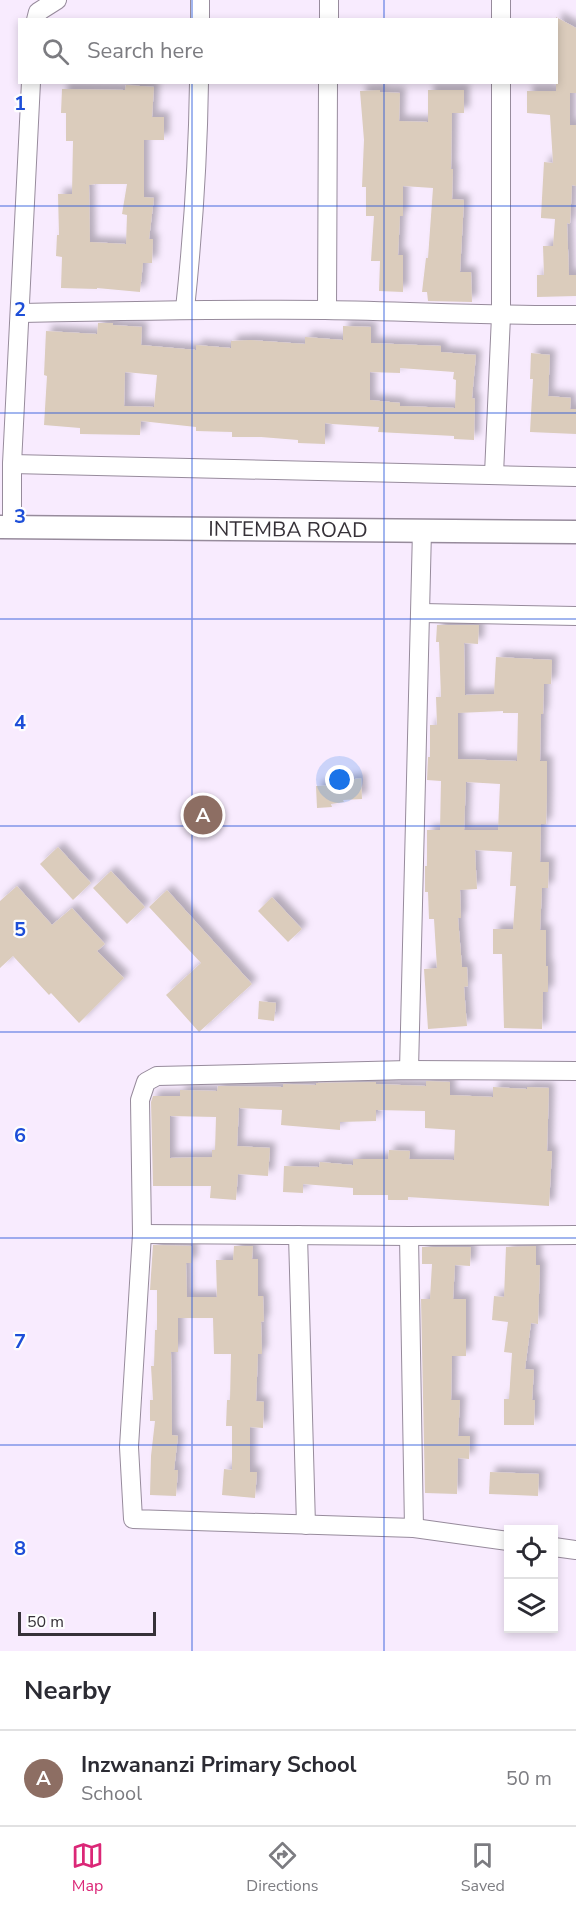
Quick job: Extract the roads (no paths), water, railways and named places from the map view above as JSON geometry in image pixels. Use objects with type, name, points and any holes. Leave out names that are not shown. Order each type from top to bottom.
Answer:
[{"type":"street","points":[[36,18],[38,12],[57,0]]},
{"type":"street","points":[[200,0],[200,18]]},
{"type":"street","points":[[328,18],[329,0]]},
{"type":"street","points":[[501,0],[501,18]]},
{"type":"street","points":[[6,527],[12,464],[31,84]]},
{"type":"street","points":[[185,309],[194,222],[199,84]]},
{"type":"street","points":[[327,310],[328,84]]},
{"type":"street","points":[[494,474],[501,316],[501,84]]},
{"type":"street","points":[[20,313],[185,309],[327,310],[501,316],[576,315]]},
{"type":"street","points":[[12,464],[576,477]]},
{"type":"street","name":"INTEMBA ROAD","points":[[6,527],[576,532]]},
{"type":"street","points":[[409,1070],[422,613],[422,530]]},
{"type":"street","points":[[422,613],[576,616]]},
{"type":"street","points":[[504,1540],[414,1528],[133,1519],[129,1447],[142,1234],[140,1100],[146,1082],[158,1076],[409,1070],[576,1071]]},
{"type":"street","points":[[142,1234],[576,1235]]},
{"type":"street","points":[[298,1235],[306,1526]]},
{"type":"street","points":[[409,1236],[414,1528]]},
{"type":"street","points":[[558,1548],[576,1550]]},
{"type":"place","name":"Inzwananzi Primary School","points":[[203,815]]}]
